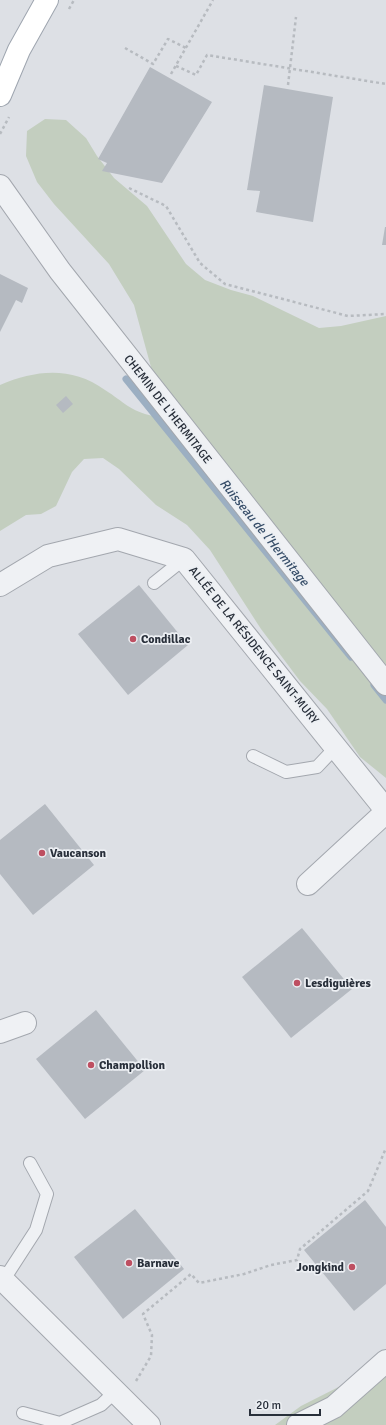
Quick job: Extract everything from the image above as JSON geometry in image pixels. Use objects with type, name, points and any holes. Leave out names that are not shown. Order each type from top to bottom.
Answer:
[{"type":"main road","points":[[0,95],[19,50],[47,0]]},
{"type":"street","name":"CHEMIN DE L'HERMITAGE","points":[[0,186],[60,272],[386,684]]},
{"type":"street","name":"ALLÉE DE LA RÉSIDENCE SAINT-MURY","points":[[0,585],[48,556],[118,539],[184,559],[386,811]]},
{"type":"street","points":[[308,884],[386,811]]},
{"type":"street","points":[[0,1032],[25,1023]]},
{"type":"street","points":[[2,1279],[149,1425]]},
{"type":"street","points":[[298,1425],[334,1407],[386,1361]]},
{"type":"lane","points":[[154,583],[184,559]]},
{"type":"lane","points":[[253,756],[286,772],[317,767],[336,747]]},
{"type":"lane","points":[[2,1279],[36,1230],[47,1194],[30,1163]]},
{"type":"lane","points":[[23,1413],[60,1423],[102,1405],[118,1395]]},
{"type":"path","points":[[171,74],[213,0]]},
{"type":"path","points":[[288,85],[296,17]]},
{"type":"path","points":[[125,48],[154,64],[168,39],[186,48]]},
{"type":"path","points":[[176,66],[196,75],[207,55],[386,84]]},
{"type":"path","points":[[130,188],[166,206],[200,263],[225,284],[348,316],[386,314]]},
{"type":"path","points":[[118,1395],[138,1380],[151,1356],[152,1335],[143,1314],[191,1274],[199,1283],[244,1274],[271,1265],[297,1260],[300,1249],[368,1191],[386,1148]]},
{"type":"green space","points":[[45,119],[66,120],[86,138],[97,156],[114,178],[147,206],[186,264],[205,280],[231,290],[253,296],[319,328],[341,326],[386,316],[386,778],[360,757],[327,709],[300,681],[261,629],[210,550],[187,525],[156,505],[119,469],[103,458],[84,459],[72,472],[56,506],[41,514],[26,515],[0,531],[0,385],[27,376],[53,373],[66,374],[92,382],[128,406],[145,414],[153,416],[160,400],[134,305],[109,264],[54,204],[37,182],[26,156],[27,131]]},
{"type":"green space","points":[[386,1363],[386,1425],[275,1425],[301,1406]]},
{"type":"building","points":[[150,67],[212,102],[162,183],[102,171],[107,163],[98,159]]},
{"type":"building","points":[[264,85],[333,97],[313,222],[256,212],[260,191],[247,190]]},
{"type":"building","points":[[385,227],[386,245],[382,245]]},
{"type":"building","points":[[0,274],[28,288],[22,303],[16,300],[0,332]]},
{"type":"building","points":[[66,396],[73,404],[63,413],[56,405]]},
{"type":"building","name":"Condillac","points":[[139,585],[188,645],[128,695],[78,634]]},
{"type":"building","name":"Vaucanson","points":[[45,804],[94,865],[33,915],[0,874],[0,840]]},
{"type":"building","name":"Lesdiguières","points":[[302,928],[352,989],[291,1038],[242,977]]},
{"type":"building","name":"Champollion","points":[[96,1010],[145,1070],[85,1119],[36,1059]]},
{"type":"building","name":"Jongkind","points":[[365,1200],[386,1227],[386,1284],[354,1311],[304,1250]]},
{"type":"building","name":"Barnave","points":[[135,1209],[184,1269],[123,1319],[74,1257]]},
{"type":"waterway","name":"Ruisseau de l'Hermitage","points":[[126,379],[351,657]]},
{"type":"waterway","name":"Ruisseau de l'Hermitage","points":[[374,685],[386,700]]},
{"type":"place","name":"Condillac","points":[[133,639]]},
{"type":"place","name":"Vaucanson","points":[[42,853]]},
{"type":"place","name":"Lesdiguières","points":[[297,983]]},
{"type":"place","name":"Champollion","points":[[91,1065]]},
{"type":"place","name":"Barnave","points":[[129,1263]]},
{"type":"place","name":"Jongkind","points":[[352,1267]]}]
